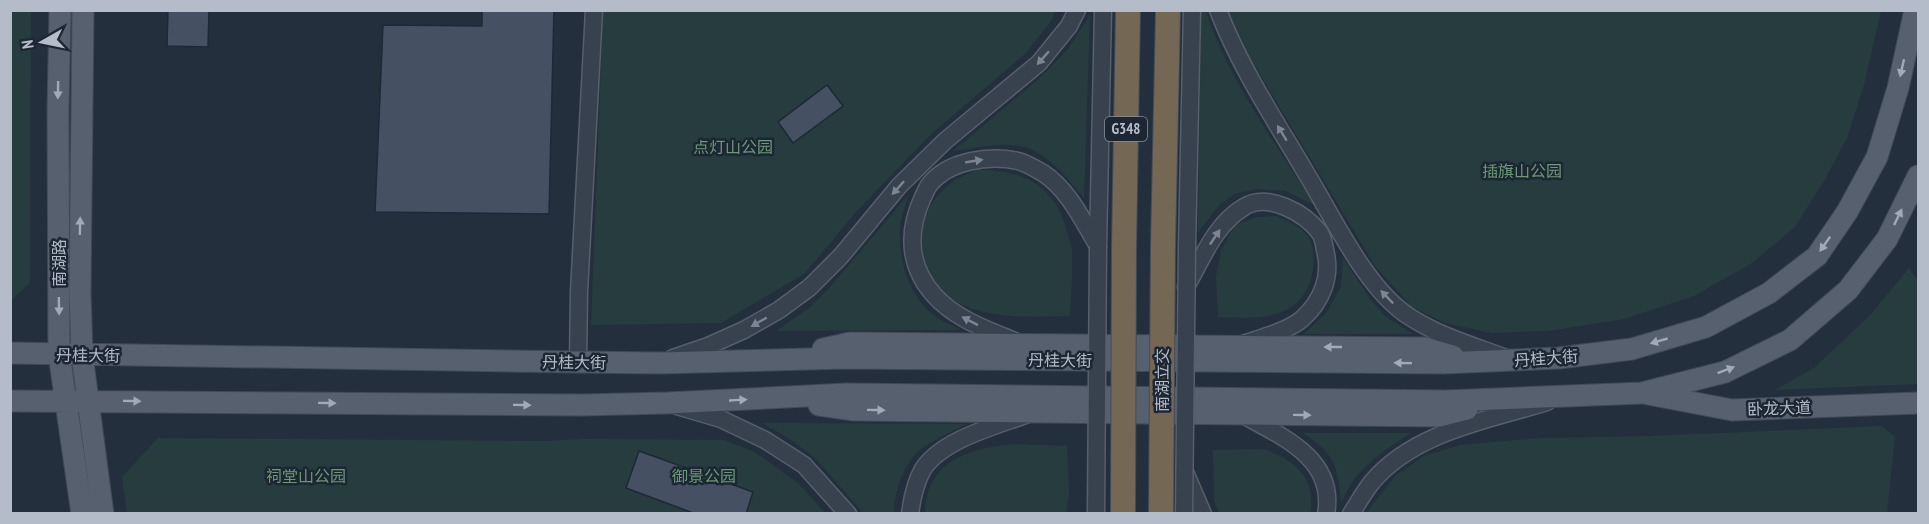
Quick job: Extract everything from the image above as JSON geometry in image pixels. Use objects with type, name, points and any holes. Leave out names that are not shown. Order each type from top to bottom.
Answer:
[{"type":"highway","name":"G348","points":[[1123,513],[1128,10]]},
{"type":"highway","name":"南湖立交","points":[[1161,513],[1168,10]]},
{"type":"main road","name":"南湖路","points":[[60,10],[59,354],[82,513]]},
{"type":"main road","name":"南湖路","points":[[83,10],[80,292],[82,355],[103,513]]},
{"type":"main road","name":"丹桂大街","points":[[10,353],[660,363],[845,358],[1443,363],[1559,358],[1632,349],[1706,327],[1769,293],[1816,256],[1848,212],[1877,157],[1898,88],[1915,10]]},
{"type":"main road","points":[[10,401],[581,405],[847,394],[1446,401],[1642,393],[1725,372],[1790,340],[1848,290],[1887,239],[1918,176]]},
{"type":"main road","points":[[771,360],[850,343],[1425,348],[1474,362]]},
{"type":"main road","name":"卧龙大道","points":[[1642,393],[1732,410],[1918,403]]},
{"type":"main road","points":[[777,398],[854,410],[1439,416],[1512,399]]},
{"type":"street","points":[[578,362],[580,266],[594,10]]},
{"type":"street","points":[[660,363],[744,330],[779,310],[809,288],[841,256],[899,186],[945,141],[1039,63],[1069,26],[1077,10]]},
{"type":"street","points":[[1095,511],[1103,10]]},
{"type":"street","points":[[1184,513],[1192,10]]},
{"type":"street","points":[[1218,10],[1243,68],[1354,253],[1386,298],[1409,317],[1426,326],[1512,360]]},
{"type":"street","points":[[1023,344],[982,328],[953,312],[934,295],[919,274],[911,241],[916,213],[929,185],[949,168],[968,162],[992,159],[1020,161],[1045,174],[1066,194],[1098,246]]},
{"type":"street","points":[[1186,288],[1211,242],[1228,218],[1246,205],[1267,202],[1287,207],[1305,218],[1321,234],[1328,259],[1327,278],[1317,302],[1300,320],[1236,346]]},
{"type":"street","points":[[1352,513],[1372,482],[1399,458],[1431,439],[1566,397]]},
{"type":"street","points":[[667,403],[721,419],[765,440],[804,465],[848,513]]},
{"type":"street","points":[[910,513],[913,494],[923,469],[942,450],[972,435],[1034,412]]},
{"type":"street","points":[[1243,414],[1286,439],[1306,454],[1322,473],[1328,502],[1326,513]]},
{"type":"street","points":[[1185,472],[1203,513]]},
{"type":"green space","points":[[11,10],[31,11],[30,283],[11,300]]},
{"type":"green space","name":"点灯山公园","points":[[603,11],[1056,11],[1025,54],[929,136],[856,212],[804,274],[721,323],[591,325]]},
{"type":"green space","points":[[1201,11],[1206,11],[1240,87],[1314,205],[1286,191],[1257,189],[1235,194],[1219,205],[1198,233]]},
{"type":"green space","name":"插旗山公园","points":[[1228,11],[1881,11],[1864,85],[1847,138],[1824,181],[1795,227],[1752,263],[1694,296],[1624,319],[1549,331],[1491,333],[1445,323],[1411,306],[1375,266],[1250,58]]},
{"type":"green space","points":[[1090,15],[1084,198],[1050,161],[1033,150],[1006,145],[953,151],[1042,76],[1068,49]]},
{"type":"green space","points":[[977,170],[1009,173],[1023,177],[1046,191],[1054,202],[1062,216],[1072,250],[1070,316],[1017,316],[978,310],[965,306],[950,297],[938,285],[929,270],[924,254],[922,238],[924,221],[931,205],[946,187],[958,178]]},
{"type":"green space","points":[[909,194],[900,226],[901,253],[908,279],[913,291],[930,312],[962,330],[776,331],[809,308],[830,287]]},
{"type":"green space","points":[[1276,216],[1298,227],[1311,241],[1314,259],[1312,277],[1305,293],[1294,305],[1278,313],[1253,318],[1218,317],[1216,277],[1221,250],[1235,225],[1257,217]]},
{"type":"green space","points":[[1343,258],[1370,299],[1385,316],[1413,334],[1304,334],[1327,312],[1341,287]]},
{"type":"green space","points":[[1909,268],[1918,281],[1918,384],[1775,390],[1814,368],[1870,315]]},
{"type":"green space","points":[[762,423],[967,424],[932,442],[915,455],[901,478],[894,513],[864,514],[816,459],[790,439]]},
{"type":"green space","points":[[1882,426],[1895,437],[1887,513],[1366,513],[1396,475],[1424,456],[1460,445],[1542,438],[1651,436]]},
{"type":"green space","points":[[1303,433],[1411,433],[1365,467],[1352,482],[1341,503],[1333,462],[1322,448]]},
{"type":"green space","name":"祠堂山公园","points":[[158,438],[724,440],[755,452],[799,484],[825,513],[127,513],[122,477]]},
{"type":"green space","points":[[1015,444],[1067,446],[1069,494],[1066,513],[925,513],[927,495],[933,480],[942,469],[967,454]]},
{"type":"green space","points":[[1265,449],[1281,456],[1301,471],[1306,478],[1311,494],[1310,513],[1219,513],[1214,500],[1213,450]]},
{"type":"building","points":[[168,10],[209,10],[208,47],[167,46]]},
{"type":"building","points":[[482,10],[554,10],[549,214],[375,212],[383,25],[482,26]]},
{"type":"building","points":[[827,85],[843,106],[793,143],[778,122]]},
{"type":"building","points":[[639,451],[753,492],[746,514],[696,514],[626,488]]},
{"type":"park label","name":"御景公园","points":[[704,476]]}]
